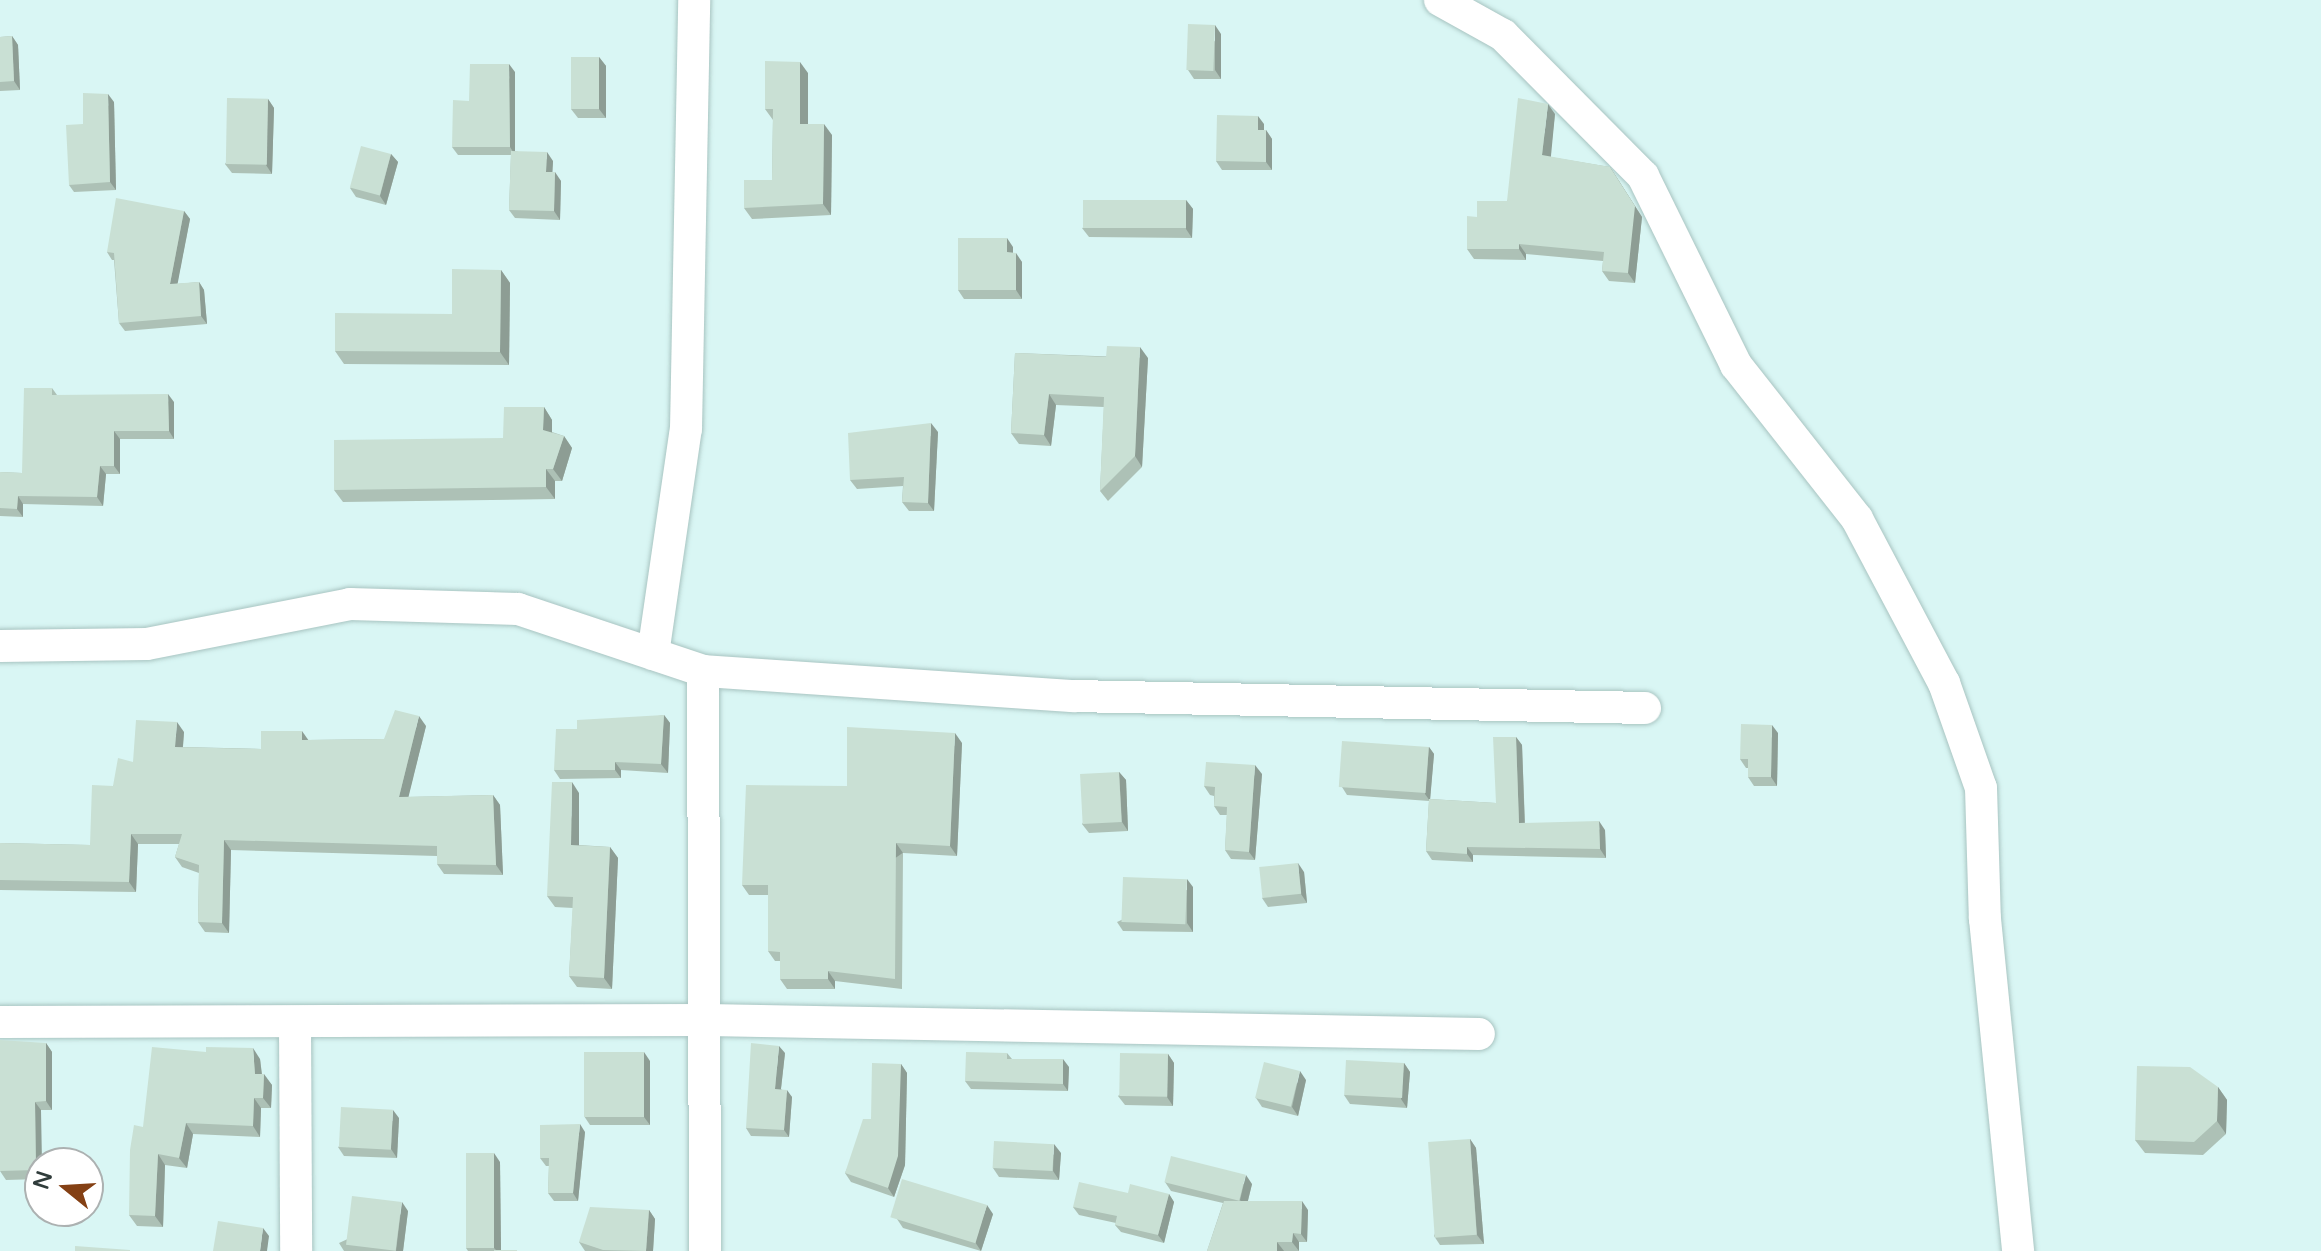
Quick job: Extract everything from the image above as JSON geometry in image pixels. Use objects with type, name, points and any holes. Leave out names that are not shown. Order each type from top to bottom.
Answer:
[{"type":"street","points":[[653,654],[686,429],[694,0]]},
{"type":"street","points":[[1440,0],[1503,35],[1643,176],[1736,365],[1857,519],[1944,683],[1981,788],[1985,919],[2018,1251]]},
{"type":"street","points":[[0,646],[147,644],[350,604],[518,609],[703,671],[1073,696],[1645,708]]},
{"type":"street","points":[[703,671],[707,1020],[705,1251]]},
{"type":"street","points":[[0,1022],[295,1024],[707,1020],[1479,1034]]},
{"type":"street","points":[[295,1024],[296,1251]]},
{"type":"building","points":[[1188,24],[1215,25],[1213,71],[1186,70]]},
{"type":"building","points":[[12,36],[14,81],[0,82],[0,37]]},
{"type":"building","points":[[571,57],[599,57],[599,109],[571,109]]},
{"type":"building","points":[[765,61],[800,62],[800,124],[824,124],[823,204],[744,208],[744,180],[772,180],[773,109],[765,109]]},
{"type":"building","points":[[470,64],[509,64],[510,147],[452,147],[453,100],[469,101]]},
{"type":"building","points":[[83,93],[108,94],[110,182],[69,185],[66,125],[83,124]]},
{"type":"building","points":[[227,98],[268,99],[267,165],[226,164]]},
{"type":"building","points":[[1518,98],[1548,104],[1542,155],[1610,167],[1635,206],[1628,273],[1602,271],[1604,252],[1519,244],[1519,249],[1467,249],[1467,216],[1477,217],[1477,201],[1507,201]]},
{"type":"building","points":[[1217,115],[1258,116],[1258,130],[1266,130],[1266,162],[1216,161]]},
{"type":"building","points":[[361,146],[391,154],[380,196],[350,188]]},
{"type":"building","points":[[511,151],[547,152],[546,172],[555,172],[554,211],[509,210]]},
{"type":"building","points":[[116,198],[184,211],[170,284],[199,282],[201,316],[119,323],[114,253],[107,252]]},
{"type":"building","points":[[1083,200],[1186,200],[1186,228],[1083,228]]},
{"type":"building","points":[[958,238],[1007,238],[1007,252],[1016,253],[1016,290],[958,290]]},
{"type":"building","points":[[452,269],[501,270],[500,352],[335,351],[335,313],[452,314]]},
{"type":"building","points":[[1107,346],[1140,347],[1135,456],[1100,491],[1104,397],[1049,394],[1044,435],[1011,433],[1015,353],[1106,357]]},
{"type":"building","points":[[24,388],[52,388],[52,395],[168,394],[169,431],[114,431],[114,466],[100,466],[97,497],[18,496],[17,509],[0,508],[0,472],[22,473]]},
{"type":"building","points":[[504,407],[544,407],[543,430],[564,436],[553,469],[546,469],[546,487],[334,490],[334,440],[503,438]]},
{"type":"building","points":[[931,423],[928,503],[902,502],[904,477],[850,480],[848,433]]},
{"type":"building","points":[[395,710],[419,716],[399,797],[493,795],[496,865],[437,864],[437,846],[224,840],[222,923],[198,922],[199,865],[175,857],[182,834],[131,834],[129,882],[0,880],[0,843],[90,845],[92,785],[113,786],[118,758],[133,762],[136,720],[177,722],[175,747],[261,749],[261,731],[302,731],[302,740],[384,739]]},
{"type":"building","points":[[664,715],[661,764],[615,762],[615,770],[554,770],[556,729],[577,729],[577,720]]},
{"type":"building","points":[[1741,724],[1772,725],[1771,777],[1748,777],[1748,759],[1740,759]]},
{"type":"building","points":[[847,727],[955,733],[950,846],[896,843],[895,979],[828,971],[828,979],[780,979],[780,952],[768,951],[768,885],[742,885],[746,785],[847,786]]},
{"type":"building","points":[[1493,737],[1516,737],[1519,823],[1599,821],[1600,849],[1467,847],[1467,854],[1426,851],[1429,799],[1496,803]]},
{"type":"building","points":[[1342,741],[1429,747],[1426,793],[1339,787]]},
{"type":"building","points":[[1206,762],[1255,765],[1249,852],[1225,850],[1227,807],[1214,806],[1215,787],[1204,786]]},
{"type":"building","points":[[1119,772],[1122,822],[1083,824],[1080,774]]},
{"type":"building","points":[[552,782],[572,782],[571,845],[610,847],[604,978],[569,976],[573,897],[547,896]]},
{"type":"building","points":[[1298,863],[1301,894],[1262,898],[1259,867]]},
{"type":"building","points":[[1123,877],[1187,879],[1185,924],[1121,922]]},
{"type":"building","points":[[0,1040],[46,1043],[46,1101],[35,1102],[36,1147],[24,1147],[24,1170],[0,1171]]},
{"type":"building","points":[[751,1043],[779,1046],[775,1089],[787,1090],[784,1130],[746,1128]]},
{"type":"building","points":[[152,1047],[206,1052],[206,1047],[253,1048],[255,1074],[264,1074],[263,1098],[254,1098],[253,1126],[186,1123],[179,1158],[158,1154],[155,1216],[129,1215],[130,1150],[134,1125],[143,1127]]},
{"type":"building","points":[[584,1052],[644,1052],[644,1117],[584,1117]]},
{"type":"building","points":[[966,1052],[1007,1053],[1007,1059],[1063,1059],[1063,1084],[965,1081]]},
{"type":"building","points":[[1120,1053],[1168,1054],[1167,1097],[1119,1096]]},
{"type":"building","points":[[1346,1060],[1404,1063],[1402,1098],[1344,1095]]},
{"type":"building","points":[[1264,1062],[1300,1071],[1291,1107],[1255,1098]]},
{"type":"building","points":[[872,1063],[901,1064],[898,1156],[888,1188],[845,1173],[863,1119],[871,1119]]},
{"type":"building","points":[[2137,1066],[2190,1067],[2218,1087],[2217,1121],[2194,1142],[2135,1140]]},
{"type":"building","points":[[341,1107],[393,1110],[391,1150],[339,1147]]},
{"type":"building","points":[[580,1124],[573,1193],[548,1193],[549,1158],[540,1158],[540,1125]]},
{"type":"building","points":[[1470,1139],[1477,1235],[1435,1238],[1428,1142]]},
{"type":"building","points":[[994,1141],[1054,1144],[1053,1171],[993,1168]]},
{"type":"building","points":[[466,1153],[494,1153],[494,1248],[466,1248]]},
{"type":"building","points":[[1171,1156],[1246,1175],[1239,1201],[1164,1182]]},
{"type":"building","points":[[902,1179],[987,1205],[975,1243],[890,1217]]},
{"type":"building","points":[[1079,1182],[1128,1193],[1130,1184],[1169,1194],[1158,1235],[1115,1225],[1117,1216],[1073,1207]]},
{"type":"building","points":[[352,1196],[402,1202],[396,1251],[346,1245]]},
{"type":"building","points":[[1224,1201],[1302,1201],[1301,1234],[1293,1233],[1292,1242],[1277,1242],[1277,1251],[1207,1251]]},
{"type":"building","points":[[590,1207],[649,1210],[646,1251],[603,1250],[579,1242]]},
{"type":"building","points":[[218,1221],[263,1228],[260,1251],[213,1251]]},
{"type":"building","points":[[75,1246],[130,1250],[130,1251],[75,1251]]}]
